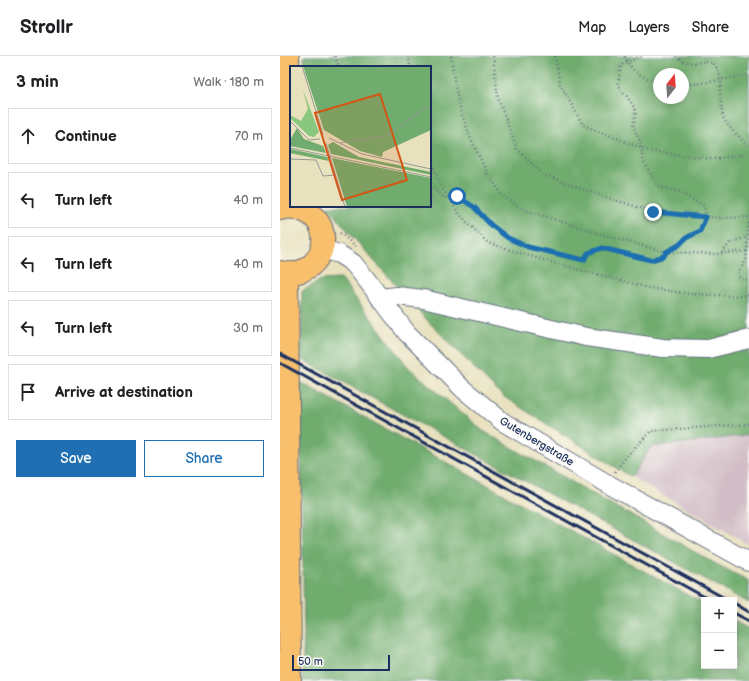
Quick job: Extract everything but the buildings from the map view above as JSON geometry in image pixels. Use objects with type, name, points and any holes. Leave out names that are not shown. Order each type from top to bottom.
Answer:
[{"type":"main road","points":[[288,56],[289,189],[284,208],[299,208],[308,212],[316,219],[321,228],[323,238],[319,257],[313,264],[306,270],[297,273],[284,272],[284,501],[290,681]]},
{"type":"street","name":"Gutenbergstraße","points":[[322,248],[338,254],[353,264],[407,333],[463,389],[503,422],[610,475],[749,562]]},
{"type":"street","points":[[380,298],[397,296],[423,300],[586,337],[663,348],[708,349],[749,340]]},
{"type":"path","points":[[335,56],[339,66]]},
{"type":"path","points":[[409,56],[410,66]]},
{"type":"path","points":[[451,56],[455,86],[461,112],[471,139],[487,173],[503,196],[522,209],[604,235],[666,252],[722,253],[748,251]]},
{"type":"path","points":[[493,56],[498,98],[517,149],[542,174],[590,192],[653,212],[722,218],[749,217]]},
{"type":"path","points":[[556,56],[560,84],[583,125],[649,151],[712,159],[749,154]]},
{"type":"path","points":[[625,56],[627,63],[635,72],[646,79],[653,81]]},
{"type":"path","points":[[431,187],[445,198],[457,196],[474,207],[491,225],[508,238],[528,247],[584,260],[588,253],[602,248],[651,260],[664,256],[666,252],[679,245],[686,238],[700,231],[706,217],[704,206],[679,192],[663,188],[656,184],[643,160],[640,141],[633,126],[636,112],[626,95],[622,92],[618,83],[621,65],[641,56]]},
{"type":"path","points":[[676,56],[685,62],[706,58],[716,65],[722,80],[720,91],[724,118],[730,127],[749,147]]},
{"type":"path","points":[[689,84],[749,75]]},
{"type":"path","points":[[431,159],[440,185],[460,215],[488,243],[543,260],[650,288],[691,294],[740,296],[749,294]]},
{"type":"path","points":[[749,223],[748,251],[746,261],[738,274],[740,278],[749,281]]},
{"type":"path","points":[[722,253],[730,243],[748,236]]},
{"type":"path","points":[[610,475],[651,431],[749,424]]},
{"type":"shaded area","points":[[749,435],[749,545],[631,477],[650,447]]},
{"type":"green space","points":[[304,56],[749,56],[749,435],[651,447],[631,477],[501,395],[423,316],[328,207],[431,207],[431,66],[305,66]]},
{"type":"green space","points":[[341,279],[409,368],[483,431],[707,559],[749,581],[749,603],[301,359],[302,291],[321,280]]},
{"type":"green space","points":[[300,382],[701,602],[701,669],[737,669],[737,623],[749,629],[749,681],[302,681],[304,634]]},
{"type":"railway","points":[[280,354],[723,597]]},
{"type":"railway","points":[[280,363],[705,597]]},
{"type":"railway","points":[[737,605],[749,612]]},
{"type":"railway","points":[[737,615],[749,621]]},
{"type":"route","points":[[457,196],[474,207],[491,225],[508,238],[528,247],[584,260],[588,253],[595,249],[602,248],[651,260],[656,259],[664,256],[666,252],[679,245],[686,238],[700,231],[706,217],[653,212]]}]
